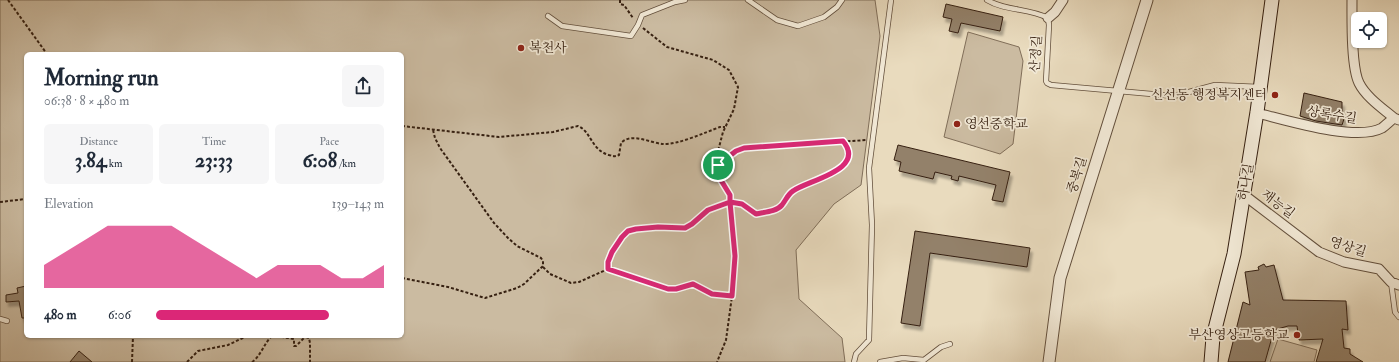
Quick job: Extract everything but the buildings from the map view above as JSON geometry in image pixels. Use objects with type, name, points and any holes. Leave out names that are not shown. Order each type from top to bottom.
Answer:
[{"type":"main road","name":"하나길","points":[[1211,362],[1213,337],[1234,254],[1261,87],[1272,0]]},
{"type":"street","points":[[1048,18],[1055,12],[1063,0]]},
{"type":"street","name":"중복길","points":[[1049,362],[1060,278],[1148,0]]},
{"type":"street","points":[[1352,0],[1354,64],[1359,82],[1368,95],[1396,119]]},
{"type":"street","name":"상록수길","points":[[1257,113],[1349,133],[1367,132],[1381,128],[1396,119]]},
{"type":"street","name":"재능길","points":[[1244,194],[1296,234]]},
{"type":"street","name":"영상길","points":[[1296,234],[1319,252],[1344,262],[1379,269],[1395,283]]},
{"type":"lane","points":[[548,16],[562,26],[632,36],[642,15],[675,2],[685,0]]},
{"type":"lane","points":[[748,0],[777,20],[798,26],[824,17],[837,7],[842,0]]},
{"type":"lane","points":[[854,362],[856,354],[869,340],[872,225],[869,168],[890,0]]},
{"type":"lane","name":"산정길","points":[[987,0],[995,4],[1048,18],[1047,84],[1118,92]]},
{"type":"lane","points":[[1118,92],[1174,96],[1215,85],[1261,87]]},
{"type":"lane","name":"영상길","points":[[1395,283],[1393,301],[1395,312],[1399,317]]},
{"type":"lane","points":[[0,319],[7,321]]},
{"type":"lane","points":[[880,362],[903,358],[924,360],[941,347],[950,344]]},
{"type":"path","points":[[8,0],[46,52]]},
{"type":"path","points":[[620,0],[620,4],[624,5],[638,25],[667,47],[713,60],[729,70],[738,87],[734,109],[725,127],[717,155],[719,177],[730,195],[735,256],[732,296],[726,340],[717,362]]},
{"type":"path","points":[[404,126],[499,137],[553,132],[578,126],[584,130],[599,151],[615,156],[619,155],[622,143],[628,138],[636,138],[666,144],[725,127]]},
{"type":"path","points":[[433,130],[440,148],[494,223],[517,246],[541,258],[543,261],[543,267],[550,274],[571,283],[579,282],[608,269],[668,289],[676,289],[693,284],[712,294],[732,296]]},
{"type":"path","points":[[718,165],[740,149],[872,140]]},
{"type":"path","points":[[608,269],[608,262],[612,252],[628,231],[658,227],[685,228],[708,210],[730,202],[742,204],[756,214],[777,209],[794,190],[840,169],[849,154],[843,141]]},
{"type":"path","points":[[0,202],[24,199]]},
{"type":"path","points":[[404,278],[448,287],[485,298],[517,288],[524,284],[543,267]]},
{"type":"path","points":[[132,362],[133,338]]},
{"type":"path","points":[[187,362],[198,352],[228,345],[243,338]]},
{"type":"path","points":[[252,362],[270,338]]},
{"type":"path","points":[[288,338],[294,339],[294,346],[296,346],[305,338]]},
{"type":"path","points":[[309,338],[310,362]]},
{"type":"shaded area","points":[[0,0],[875,0],[880,36],[861,185],[834,204],[796,250],[799,299],[842,338],[845,362],[0,362]]},
{"type":"shaded area","points":[[968,32],[1019,47],[1023,61],[1013,144],[1000,154],[944,137]]},
{"type":"shaded area","points":[[1278,339],[1317,350],[1314,362],[1270,362]]},
{"type":"place","name":"복천사","points":[[521,48]]},
{"type":"place","name":"신선동 행정복지센터","points":[[1275,95]]},
{"type":"place","name":"영선중학교","points":[[957,124]]},
{"type":"place","name":"부산영상고등학교","points":[[1297,335]]},
{"type":"route","points":[[718,165],[719,177],[730,195],[730,202],[708,210],[689,227],[658,227],[628,231],[612,252],[608,262],[608,269],[668,289],[676,289],[693,284],[712,294],[732,296],[735,256],[730,202],[732,201],[742,204],[756,214],[777,209],[794,190],[840,169],[849,154],[843,141],[744,148],[736,151],[718,165]]}]
